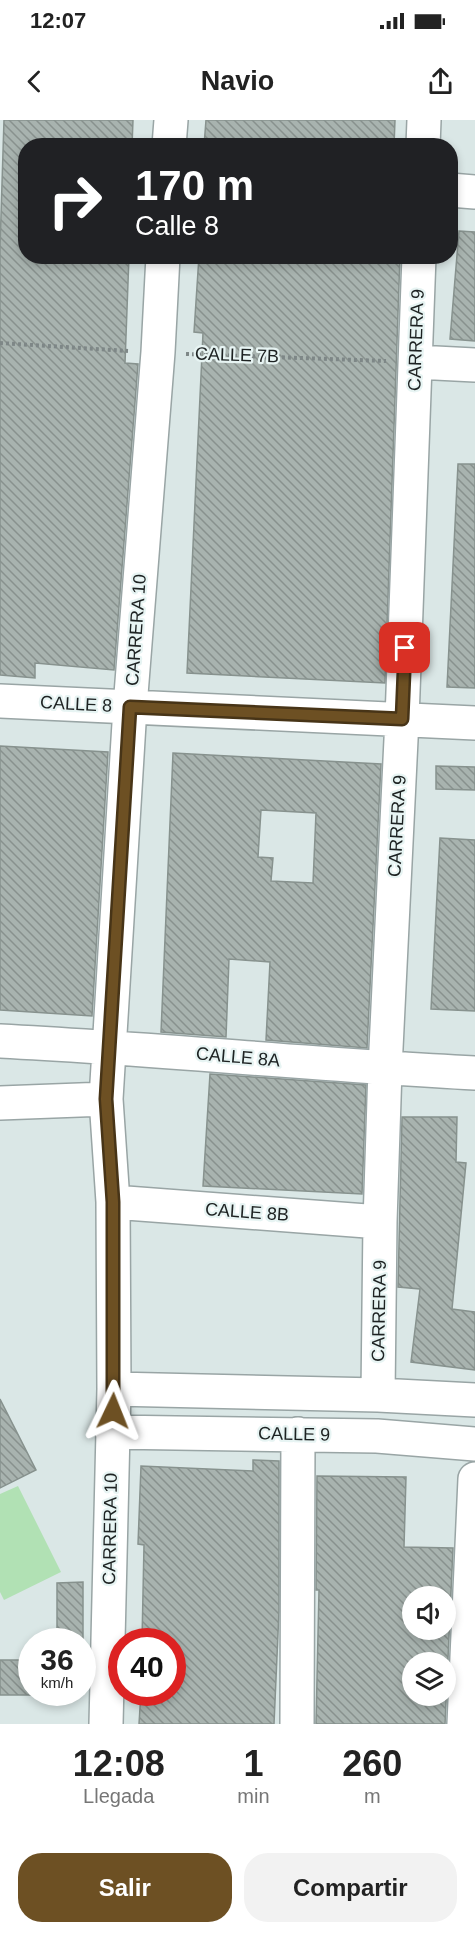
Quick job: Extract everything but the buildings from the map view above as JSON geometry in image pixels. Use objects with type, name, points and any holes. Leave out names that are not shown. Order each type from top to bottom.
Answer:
[{"type":"street","points":[[170,138],[171,120]]},
{"type":"street","points":[[423,138],[424,120]]},
{"type":"street","points":[[458,191],[475,192]]},
{"type":"street","name":"CARRERA 10","points":[[106,1724],[114,1389],[113,1202],[106,1099],[130,707],[158,352],[163,264]]},
{"type":"street","name":"CARRERA 9","points":[[378,1395],[380,1222],[419,264]]},
{"type":"street","points":[[416,362],[475,365]]},
{"type":"street","name":"CALLE 8","points":[[0,701],[475,723]]},
{"type":"street","name":"CALLE 8A","points":[[0,1041],[110,1046],[386,1069],[475,1073]]},
{"type":"street","points":[[0,1103],[106,1099]]},
{"type":"street","name":"CALLE 8B","points":[[113,1202],[380,1222]]},
{"type":"street","points":[[114,1389],[378,1395],[475,1400]]},
{"type":"street","name":"CALLE 9","points":[[112,1432],[377,1436],[475,1444]]},
{"type":"street","points":[[297,1724],[298,1434]]},
{"type":"street","points":[[464,1724],[475,1479]]},
{"type":"path","name":"CALLE 7B","points":[[0,343],[416,362]]},
{"type":"green space","points":[[18,1486],[61,1572],[4,1600],[0,1592],[0,1494]]},
{"type":"route","points":[[113,1411],[113,1202],[106,1099],[130,707],[402,719],[405,648]]}]
